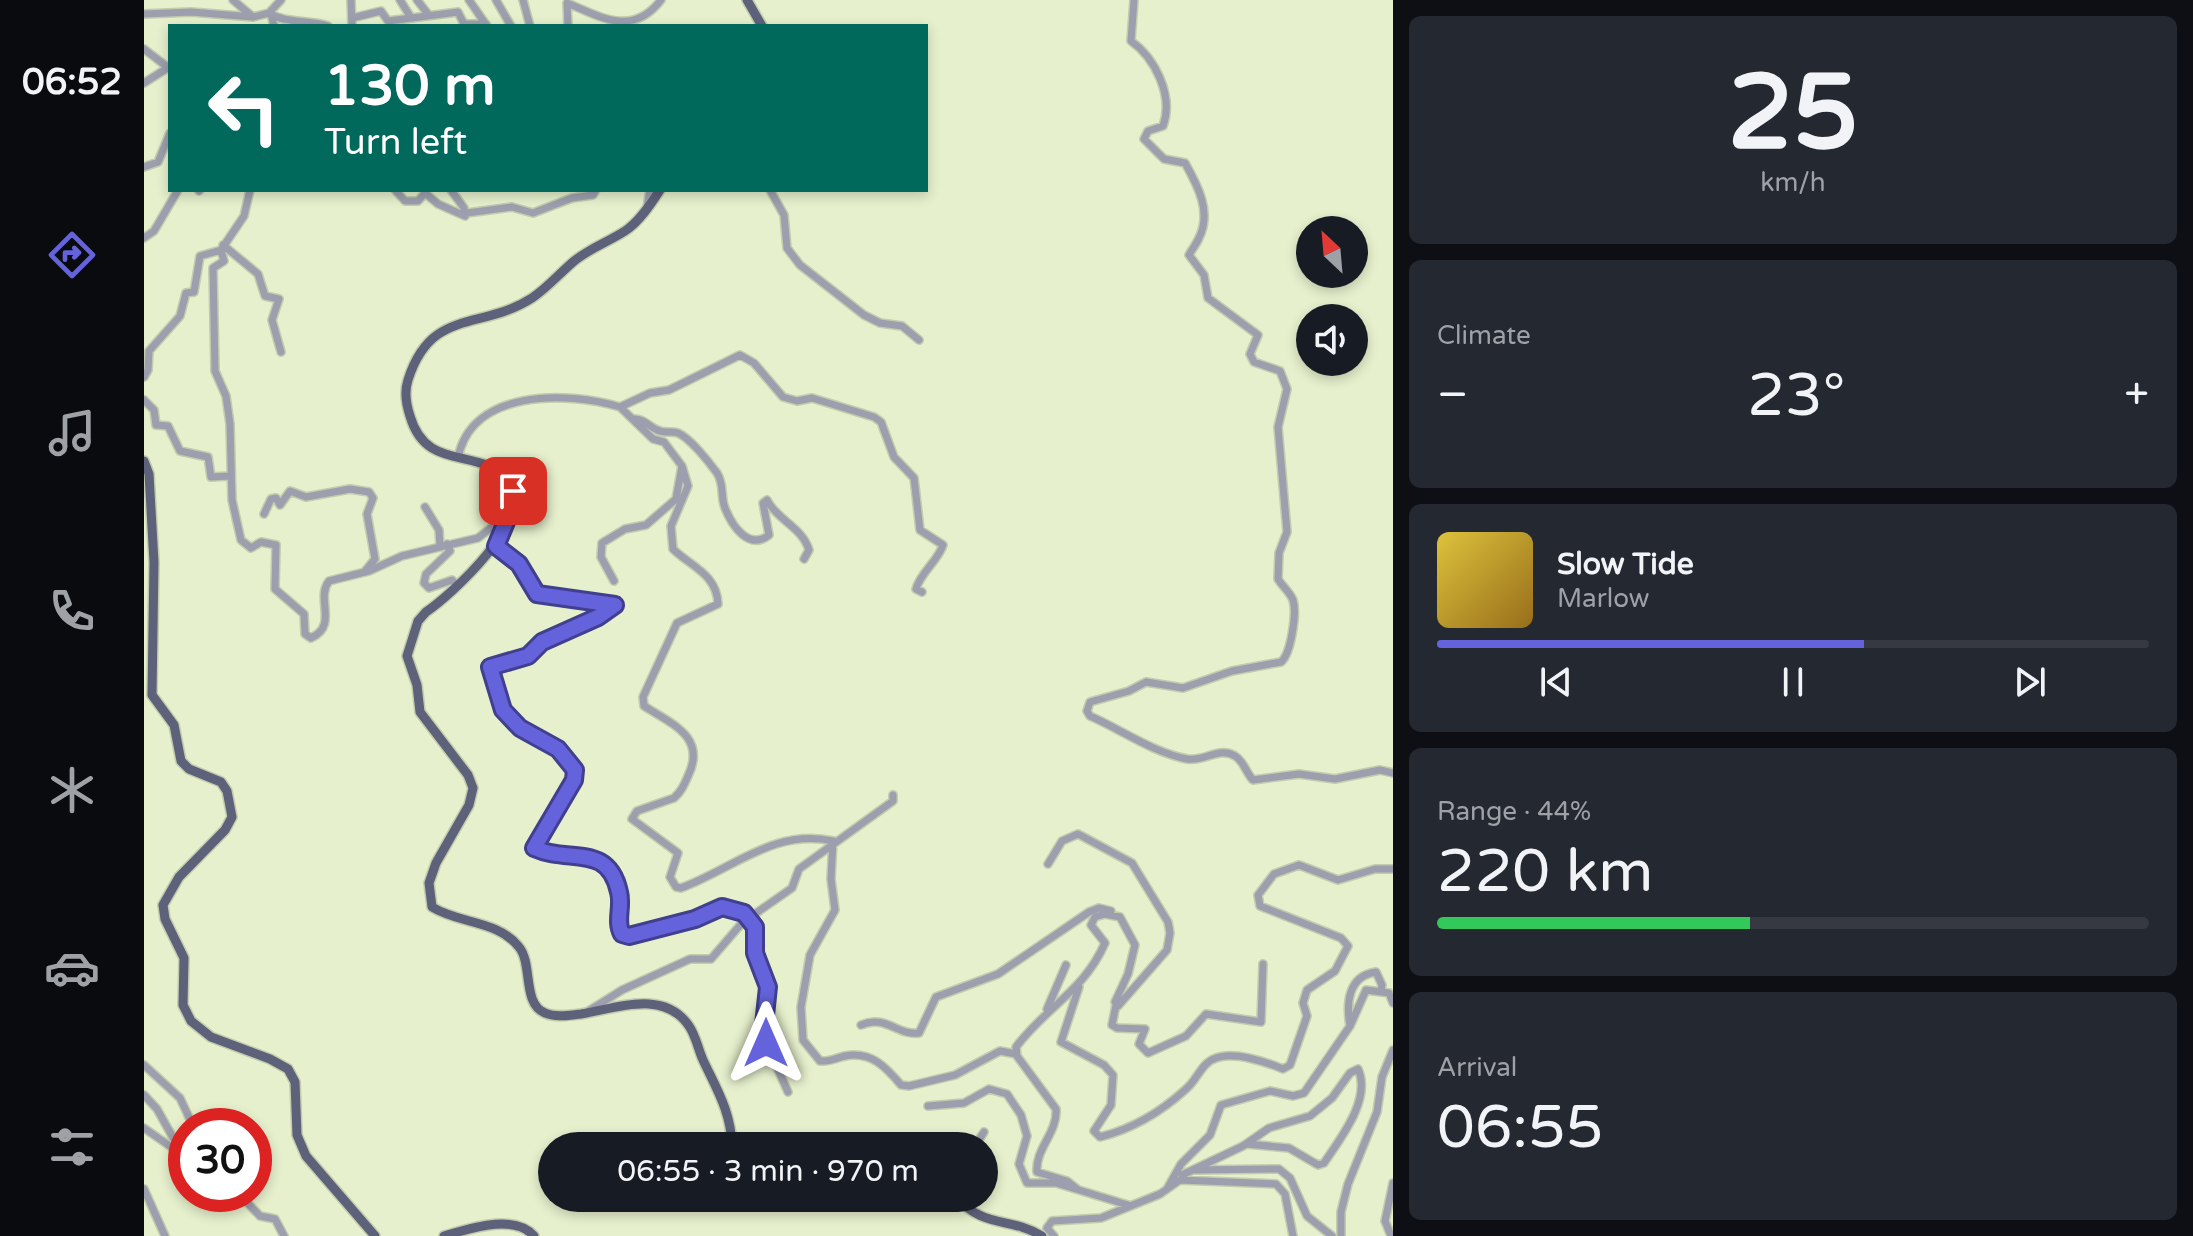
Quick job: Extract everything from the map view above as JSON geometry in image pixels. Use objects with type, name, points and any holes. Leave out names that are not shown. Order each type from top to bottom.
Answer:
[{"type":"main road","points":[[747,0],[761,24]]},
{"type":"main road","points":[[658,192],[627,229],[574,261],[531,299],[452,324],[432,336],[408,380],[407,404],[415,434],[435,451],[477,462],[510,484],[513,500],[496,546],[418,621],[407,656],[422,719],[468,775],[473,788],[469,805],[452,830],[429,883],[432,907],[455,919],[499,931],[517,944],[522,951],[538,1010],[547,1015],[658,1003],[678,1014],[689,1025],[728,1110],[730,1132]]},
{"type":"main road","points":[[144,461],[149,474],[154,562],[152,695],[174,725],[181,761],[189,769],[221,782],[227,791],[232,817],[225,830],[169,889],[163,905],[165,919],[184,958],[183,1005],[191,1021],[211,1037],[288,1069],[295,1082],[297,1135],[306,1156],[375,1236]]},
{"type":"main road","points":[[974,1212],[982,1219],[1003,1221],[1042,1236]]},
{"type":"main road","points":[[444,1236],[481,1226],[504,1225],[521,1227],[534,1236]]},
{"type":"street","points":[[233,0],[254,22]]},
{"type":"street","points":[[254,22],[270,13],[281,0]]},
{"type":"street","points":[[351,0],[352,22],[381,11],[388,21],[458,12],[463,24]]},
{"type":"street","points":[[400,0],[410,16]]},
{"type":"street","points":[[417,0],[428,14]]},
{"type":"street","points":[[469,0],[486,24]]},
{"type":"street","points":[[496,0],[510,24]]},
{"type":"street","points":[[523,0],[529,24]]},
{"type":"street","points":[[568,24],[567,3],[592,16],[618,22],[635,18],[661,0]]},
{"type":"street","points":[[1134,0],[1131,41],[1147,53],[1164,87],[1167,107],[1163,126],[1148,131],[1144,139],[1164,159],[1185,163],[1201,195],[1204,218],[1198,241],[1189,255],[1191,261],[1204,275],[1208,298],[1258,335],[1250,354],[1254,362],[1280,371],[1286,383],[1278,427],[1287,532],[1279,553],[1278,579],[1293,598],[1294,613],[1291,650],[1281,662],[1239,669],[1183,688],[1146,682],[1129,691],[1100,696],[1090,702],[1087,711],[1090,716],[1175,756],[1198,760],[1220,752],[1231,753],[1241,760],[1253,780],[1299,774],[1335,779],[1380,770],[1393,773]]},
{"type":"street","points":[[144,14],[191,12],[242,17],[254,22]]},
{"type":"street","points":[[270,13],[294,23]]},
{"type":"street","points":[[270,13],[273,24]]},
{"type":"street","points":[[144,49],[168,67]]},
{"type":"street","points":[[144,83],[168,69]]},
{"type":"street","points":[[144,167],[158,162],[168,138]]},
{"type":"street","points":[[144,238],[154,231],[177,192]]},
{"type":"street","points":[[144,377],[152,345],[180,316],[186,293],[194,292],[200,256],[222,248],[244,216],[250,192]]},
{"type":"street","points":[[397,192],[405,201],[416,202],[425,193],[455,213],[512,207],[533,213],[595,192]]},
{"type":"street","points":[[452,192],[467,213]]},
{"type":"street","points":[[647,207],[650,192]]},
{"type":"street","points":[[771,192],[784,215],[785,242],[796,260],[864,315],[880,323],[902,326],[919,340]]},
{"type":"street","points":[[222,248],[258,274],[265,296],[279,299],[273,310],[272,327],[281,352]]},
{"type":"street","points":[[222,248],[224,261],[213,268],[215,371],[226,396],[230,476],[241,540],[251,548],[261,542],[276,545],[275,589],[304,614],[308,637],[321,632],[326,623],[327,583],[443,545],[483,536],[510,513]]},
{"type":"street","points":[[620,407],[682,385],[737,355],[754,363],[783,397],[797,401],[812,398],[878,419],[890,451],[914,478],[920,530],[943,545],[918,581],[916,589],[922,592]]},
{"type":"street","points":[[458,458],[473,423],[502,407],[547,398],[594,399],[620,407],[653,439],[664,442],[682,466],[688,486],[671,526],[673,549],[698,564],[715,590],[718,604],[677,623],[643,697],[644,706],[661,715],[688,739],[695,751],[694,763],[674,798],[637,811],[632,819],[678,853],[670,877],[676,887],[681,888],[760,847],[779,842],[833,841]]},
{"type":"street","points":[[144,400],[154,410],[156,425],[169,427],[180,451],[208,457],[211,477],[230,476]]},
{"type":"street","points":[[633,419],[643,420],[657,430],[679,433],[707,462],[723,486],[724,508],[737,531],[747,538],[764,539],[769,535],[763,505],[766,499],[777,516],[802,535],[809,550],[804,559]]},
{"type":"street","points":[[614,581],[600,553],[602,543],[659,517],[676,499],[682,466]]},
{"type":"street","points":[[264,514],[271,499],[276,498],[280,505],[290,491],[306,497],[352,489],[369,492],[373,498],[367,514],[375,559],[364,572]]},
{"type":"street","points":[[425,507],[439,530],[443,545],[450,551],[426,574],[424,583],[429,588],[452,580],[457,586]]},
{"type":"street","points":[[496,546],[519,564],[540,595],[615,605],[598,617],[542,642],[528,656],[490,667],[503,710],[520,728],[558,749],[575,770],[574,780],[534,848],[566,858],[593,856],[605,864],[620,893],[618,926],[622,934],[629,936],[695,919],[722,907],[734,908],[750,918],[756,933],[755,953],[768,987],[764,1025],[766,1043],[788,1092]]},
{"type":"street","points":[[586,1013],[622,990],[690,959],[711,959],[750,918],[792,888],[799,869],[833,841],[893,801],[893,795]]},
{"type":"street","points":[[1048,864],[1062,841],[1081,835],[1132,863],[1168,922],[1167,950],[1123,1003],[1116,1005]]},
{"type":"street","points":[[833,841],[831,888],[835,910],[810,955],[801,1007],[803,1040],[823,1062],[847,1056],[873,1059],[891,1072],[901,1085],[909,1086],[955,1075],[1000,1051],[1016,1054],[1056,1109],[1054,1125],[1039,1156],[1037,1172],[1067,1181],[1077,1189]]},
{"type":"street","points":[[1116,915],[1105,914],[1092,920],[1091,925],[1105,943],[1079,987],[1061,1042],[1104,1065],[1113,1075],[1111,1105],[1094,1131],[1100,1137],[1142,1121],[1187,1088],[1205,1063],[1219,1057],[1267,1063],[1283,1069],[1290,1065],[1307,1016],[1303,1003],[1307,990],[1338,969],[1348,946],[1341,938],[1260,906],[1258,895],[1274,874],[1299,865],[1338,880],[1375,869],[1393,869]]},
{"type":"street","points":[[861,1025],[882,1021],[912,1034],[919,1033],[936,997],[998,974],[1036,945],[1094,909],[1116,915],[1126,924],[1135,945],[1112,1025],[1145,1029],[1139,1044],[1148,1053],[1186,1036],[1206,1014],[1261,1022],[1263,964]]},
{"type":"street","points":[[1046,1011],[1066,965]]},
{"type":"street","points":[[1350,1026],[1346,1003],[1360,980],[1376,972],[1381,991]]},
{"type":"street","points":[[1016,1054],[1018,1044],[1046,1011],[1079,987]]},
{"type":"street","points":[[1167,1189],[1186,1159],[1210,1135],[1221,1105],[1264,1092],[1297,1096],[1304,1093],[1350,1026],[1363,992],[1368,988],[1390,994],[1393,1003]]},
{"type":"street","points":[[1341,1236],[1341,1212],[1348,1184],[1377,1112],[1382,1077],[1393,1050]]},
{"type":"street","points":[[144,1065],[180,1098],[185,1108]]},
{"type":"street","points":[[1172,1181],[1247,1144],[1269,1128],[1301,1121],[1316,1112],[1339,1091],[1350,1073],[1358,1069],[1362,1077],[1361,1099],[1324,1163],[1318,1165],[1289,1148],[1247,1144]]},
{"type":"street","points":[[928,1106],[964,1103],[989,1089],[1000,1090],[1014,1102],[1027,1136],[1019,1164],[1025,1180],[1032,1185],[1056,1183],[1128,1205]]},
{"type":"street","points":[[144,1095],[168,1128]]},
{"type":"street","points":[[144,1128],[168,1146]]},
{"type":"street","points":[[1182,1175],[1207,1168],[1279,1169],[1290,1178],[1307,1216],[1332,1236]]},
{"type":"street","points":[[1054,1236],[1047,1228],[1052,1221],[1101,1218],[1186,1179],[1221,1184],[1272,1182],[1285,1194],[1293,1236]]},
{"type":"street","points":[[1391,1236],[1385,1221],[1393,1183]]},
{"type":"street","points":[[144,1189],[165,1236]]},
{"type":"street","points":[[256,1212],[260,1216],[275,1219],[284,1236]]},
{"type":"route","points":[[513,491],[511,510],[496,546],[519,564],[534,591],[543,596],[615,605],[598,617],[542,642],[528,656],[490,667],[503,710],[520,728],[539,736],[565,754],[575,770],[574,780],[534,843],[534,848],[566,858],[593,856],[605,864],[620,893],[618,926],[622,934],[629,936],[695,919],[722,907],[734,908],[750,918],[756,933],[755,953],[768,987],[764,1016],[766,1043]]}]
